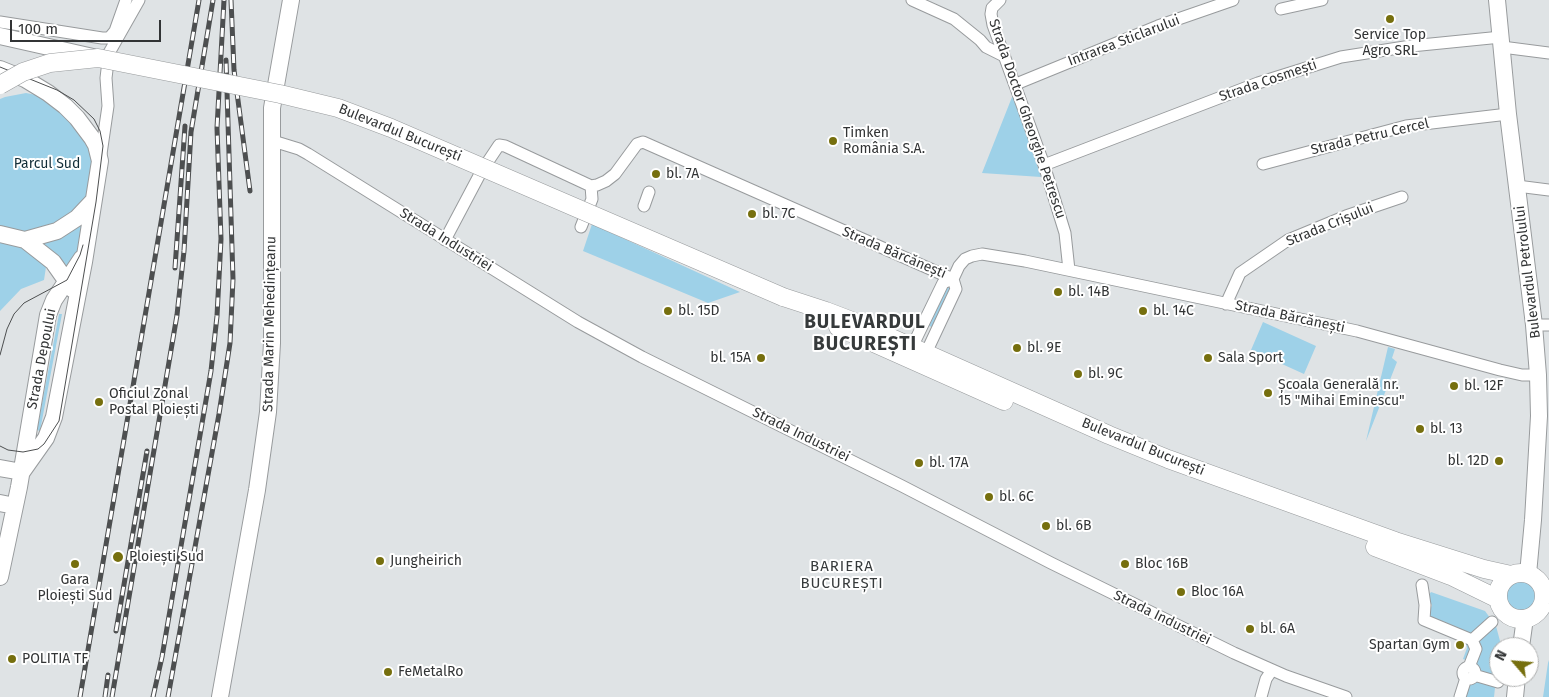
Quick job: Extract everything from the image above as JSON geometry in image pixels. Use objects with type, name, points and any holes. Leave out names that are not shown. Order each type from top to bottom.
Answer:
[{"type":"main road","name":"Bulevardul București","points":[[0,85],[23,72],[50,63],[104,54],[280,94],[357,114],[783,297],[826,311],[919,350],[1109,435],[1202,472],[1395,541],[1484,570],[1519,574]]},
{"type":"main road","name":"Bulevardul București","points":[[783,297],[855,336],[1107,446],[1219,490],[1451,576],[1498,599]]},
{"type":"main road","points":[[1519,574],[1538,580],[1546,590],[1536,616],[1516,618],[1507,614],[1501,607],[1498,599],[1500,586],[1505,580],[1519,574]]},
{"type":"street","points":[[1,28],[102,38],[110,37],[115,31],[126,0]]},
{"type":"street","points":[[104,54],[139,0]]},
{"type":"street","name":"Strada Marin Mehedințeanu","points":[[220,697],[257,490],[268,412],[272,343],[272,108],[291,0]]},
{"type":"street","points":[[912,0],[954,19],[986,47],[1004,56]]},
{"type":"street","name":"Strada Doctor Gheorghe Petrescu","points":[[1000,0],[992,8],[991,14],[1004,56],[1016,84],[1044,165],[1065,233],[1069,270]]},
{"type":"street","name":"Intrarea Sticlarului","points":[[1016,84],[1158,26],[1233,0]]},
{"type":"street","points":[[1281,9],[1322,0]]},
{"type":"street","name":"Bulevardul Petrolului","points":[[1497,0],[1517,186],[1542,325],[1538,375],[1539,416],[1532,529],[1519,574]]},
{"type":"street","points":[[1,28],[104,54]]},
{"type":"street","points":[[100,161],[108,106],[102,38]]},
{"type":"street","name":"Strada Cosmești","points":[[1044,165],[1258,83],[1341,57],[1411,46],[1502,42],[1549,53]]},
{"type":"street","points":[[0,69],[24,79],[48,93],[65,106],[92,138],[100,161]]},
{"type":"street","points":[[65,106],[68,106],[90,126],[100,126],[106,118]]},
{"type":"street","name":"Strada Petru Cercel","points":[[1263,164],[1406,126],[1508,114]]},
{"type":"street","name":"Strada Industriei","points":[[273,140],[303,152],[578,322],[614,342],[1234,653],[1272,670],[1346,697]]},
{"type":"street","name":"Strada Bărcănești","points":[[591,186],[606,181],[615,174],[637,144],[643,142],[954,279],[958,266],[965,259],[982,254],[1069,270],[1356,331],[1506,372],[1538,375]]},
{"type":"street","points":[[445,240],[481,172],[499,145],[506,146],[591,186],[592,199],[581,227]]},
{"type":"street","name":"Strada Depoului","points":[[1,570],[7,504],[22,472],[46,438],[54,417],[84,262],[100,161]]},
{"type":"street","points":[[1517,186],[1549,190]]},
{"type":"street","points":[[644,206],[649,192]]},
{"type":"street","name":"Strada Crișului","points":[[1226,304],[1240,273],[1288,240],[1346,216],[1402,197]]},
{"type":"street","points":[[24,240],[48,235],[68,226],[93,201]]},
{"type":"street","points":[[0,234],[24,240],[53,262],[67,280],[76,297]]},
{"type":"street","name":"Strada Depoului","points":[[22,472],[48,315],[54,300],[84,254]]},
{"type":"street","points":[[954,279],[956,289],[919,350],[943,283],[954,279]]},
{"type":"street","points":[[0,468],[22,472]]},
{"type":"street","points":[[1422,584],[1425,605],[1424,620],[1472,640],[1476,649],[1470,673],[1460,697]]},
{"type":"street","points":[[1526,637],[1536,616]]},
{"type":"street","points":[[1472,640],[1492,622]]},
{"type":"street","points":[[1262,697],[1266,679],[1272,670]]},
{"type":"street","points":[[1470,673],[1489,679]]},
{"type":"green space","points":[[1014,92],[1041,177],[982,173]]},
{"type":"green space","name":"Parcul Sud","points":[[26,93],[36,95],[62,111],[92,145],[91,186],[81,206],[65,221],[24,234],[0,229],[0,99]]},
{"type":"green space","points":[[79,223],[84,225],[75,266],[69,268],[44,245],[45,242],[66,235]]},
{"type":"green space","points":[[592,224],[740,292],[708,303],[583,251]]},
{"type":"green space","points":[[0,238],[39,255],[46,267],[44,280],[21,289],[0,311]]},
{"type":"green space","points":[[948,286],[950,287],[932,327],[929,326]]},
{"type":"green space","points":[[59,314],[62,314],[40,431],[37,430]]},
{"type":"green space","points":[[1263,322],[1316,346],[1304,374],[1251,350]]},
{"type":"green space","points":[[1388,347],[1395,349],[1392,358],[1397,362],[1366,441]]},
{"type":"green space","points":[[1521,580],[1527,581],[1532,585],[1536,590],[1536,602],[1532,607],[1527,611],[1521,612],[1515,611],[1510,607],[1506,602],[1505,596],[1506,590],[1510,585],[1515,581]]},
{"type":"green space","points":[[1431,592],[1485,611],[1496,626],[1499,637],[1489,637],[1489,687],[1495,687],[1494,697],[1463,697],[1468,683],[1475,680],[1477,669],[1473,663],[1463,659],[1467,648],[1464,635],[1428,616],[1432,605],[1426,599]]},
{"type":"green space","points":[[1549,660],[1549,697],[1543,697],[1548,663]]},
{"type":"tram line","points":[[0,67],[57,90],[74,100],[94,119],[100,131],[103,146],[96,202],[59,421],[44,444],[38,449],[23,452],[8,450],[0,446]]},
{"type":"tram line","points":[[0,355],[7,329],[14,314],[24,303],[67,280],[83,245]]},
{"type":"railway","points":[[80,697],[199,0]]},
{"type":"railway","points":[[112,697],[177,315],[184,251],[191,132],[213,0]]},
{"type":"railway","points":[[153,697],[162,657],[211,371],[217,316],[221,239],[217,128],[224,0]]},
{"type":"railway","points":[[231,0],[234,70],[250,191]]},
{"type":"railway","points":[[168,697],[230,343],[233,279],[226,60]]},
{"type":"railway","points":[[175,268],[185,126]]},
{"type":"railway","points":[[116,631],[147,451]]},
{"type":"railway","points":[[105,697],[108,675]]},
{"type":"place","name":"Service Top Agro SRL","points":[[1390,19]]},
{"type":"place","name":"Timken România S.A.","points":[[833,141]]},
{"type":"place","name":"bl. 7A","points":[[656,174]]},
{"type":"place","name":"bl. 7C","points":[[752,214]]},
{"type":"place","name":"bl. 14B","points":[[1058,292]]},
{"type":"place","name":"bl. 15D","points":[[668,311]]},
{"type":"place","name":"bl. 14C","points":[[1143,311]]},
{"type":"place","name":"bl. 9E","points":[[1017,348]]},
{"type":"place","name":"bl. 15A","points":[[761,358]]},
{"type":"place","name":"Sala Sport","points":[[1208,358]]},
{"type":"place","name":"bl. 9C","points":[[1078,374]]},
{"type":"place","name":"bl. 12F","points":[[1454,386]]},
{"type":"place","name":"Școala Generală nr. 15 \"Mihai Eminescu\"","points":[[1268,393]]},
{"type":"place","name":"Oficiul Zonal Postal Ploiești","points":[[99,402]]},
{"type":"place","name":"bl. 13","points":[[1420,429]]},
{"type":"place","name":"bl. 12D","points":[[1499,461]]},
{"type":"place","name":"bl. 17A","points":[[919,463]]},
{"type":"place","name":"bl. 6C","points":[[989,497]]},
{"type":"place","name":"bl. 6B","points":[[1046,526]]},
{"type":"place","name":"Ploiești Sud","points":[[118,557]]},
{"type":"place","name":"Jungheirich","points":[[380,561]]},
{"type":"place","name":"Gara Ploiești Sud","points":[[75,564]]},
{"type":"place","name":"Bloc 16B","points":[[1125,564]]},
{"type":"place","name":"Bloc 16A","points":[[1181,592]]},
{"type":"place","name":"bl. 6A","points":[[1250,629]]},
{"type":"place","name":"Spartan Gym","points":[[1460,645]]},
{"type":"place","name":"POLITIA TF","points":[[12,659]]},
{"type":"place","name":"FeMetalRo","points":[[388,672]]},
{"type":"district","name":"BULEVARDUL BUCUREȘTI","points":[[865,334]]},
{"type":"district","name":"BARIERA BUCUREȘTI","points":[[842,576]]}]
